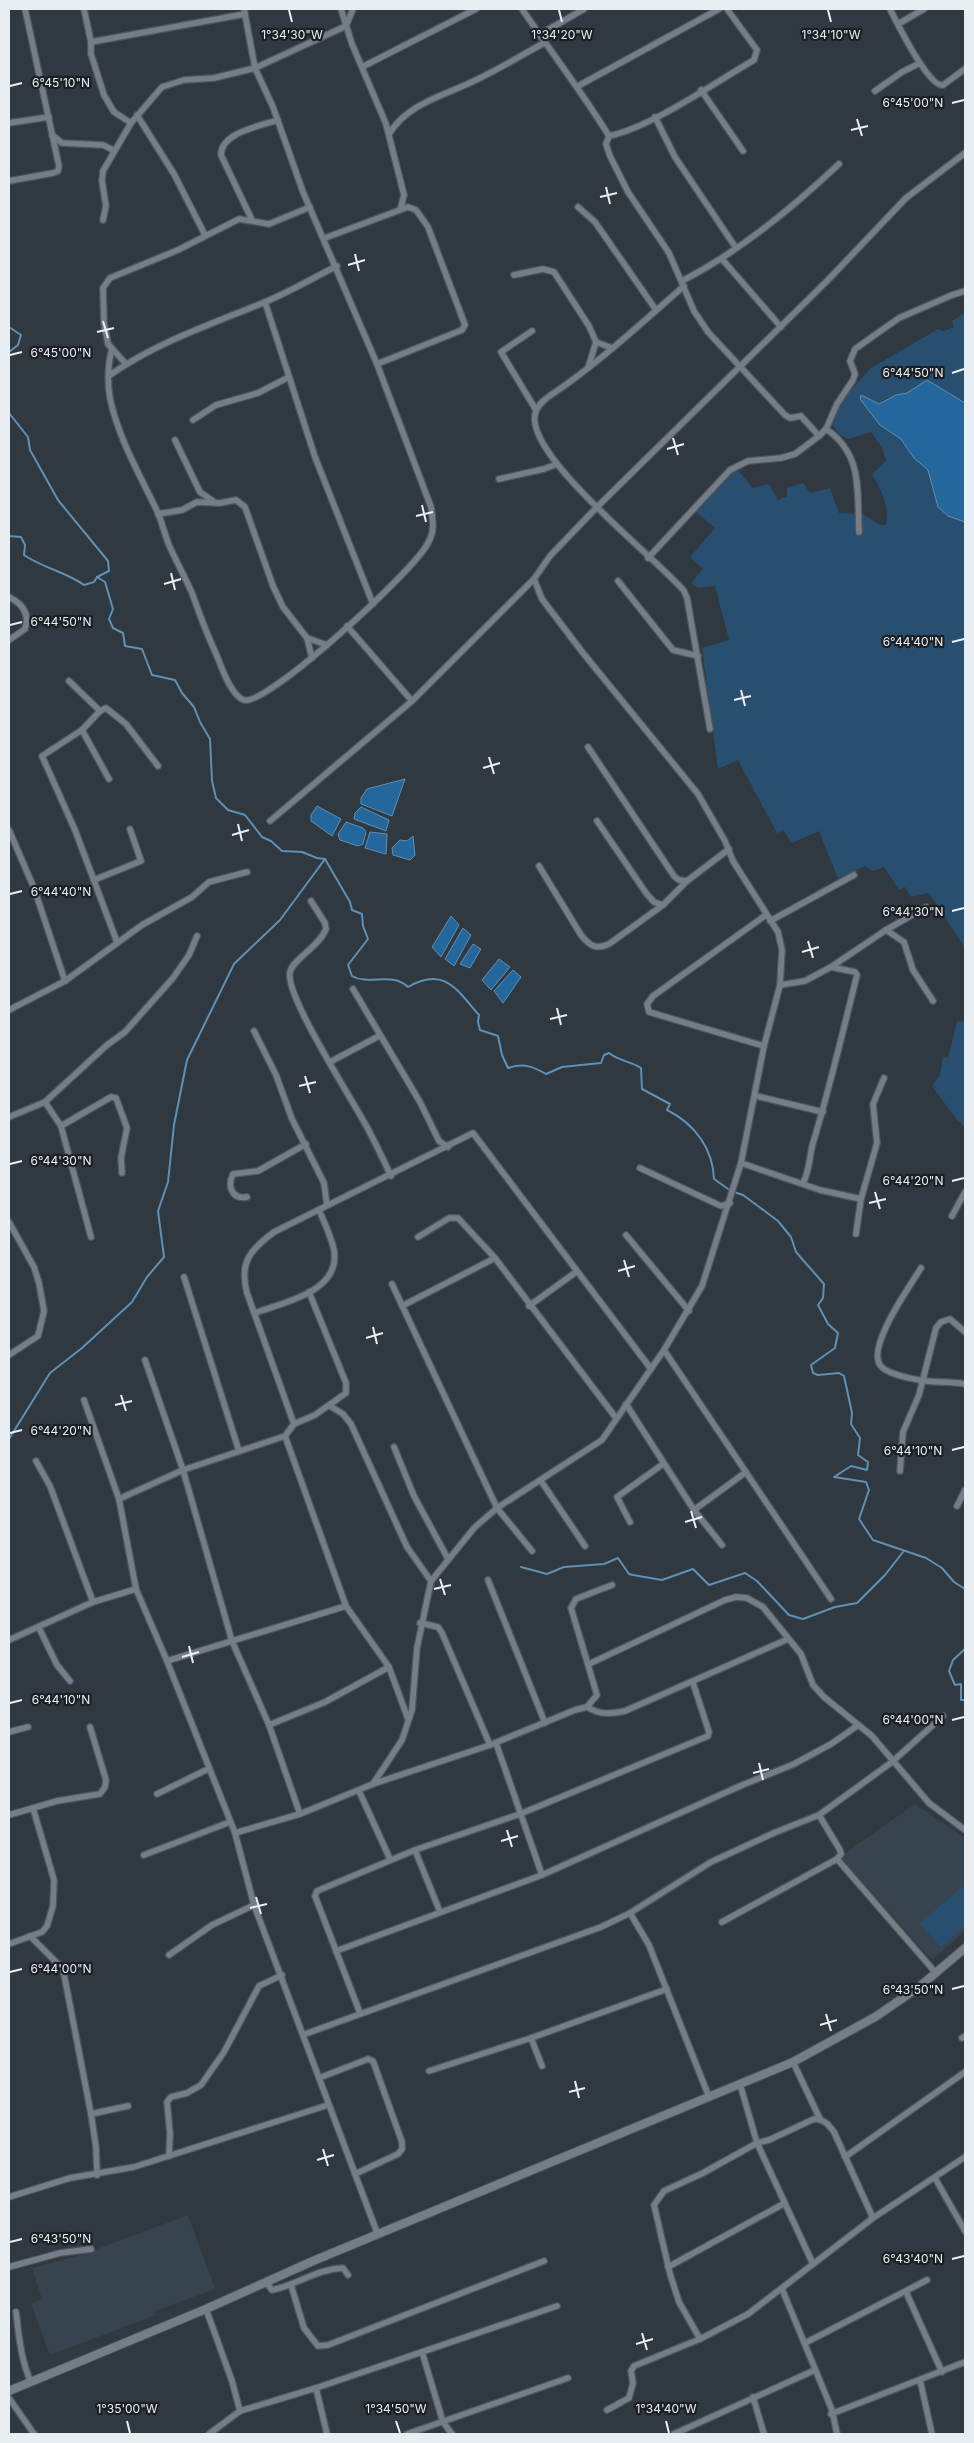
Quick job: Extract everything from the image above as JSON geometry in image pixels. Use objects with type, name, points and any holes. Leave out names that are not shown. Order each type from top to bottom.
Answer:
[{"type":"street","points":[[9,181],[58,171],[59,166],[25,9]]},
{"type":"street","points":[[84,9],[91,42],[91,54],[104,96],[114,112],[131,122]]},
{"type":"street","points":[[341,9],[362,67],[382,112],[404,195],[402,208]]},
{"type":"street","points":[[103,220],[106,206],[102,181],[103,170],[131,122],[162,87],[184,80],[214,78],[255,68],[346,26],[353,9]]},
{"type":"street","points":[[362,67],[476,9]]},
{"type":"street","points":[[522,9],[544,43],[578,86],[609,136]]},
{"type":"street","points":[[539,34],[584,9]]},
{"type":"street","points":[[578,86],[719,9]]},
{"type":"street","points":[[609,136],[622,133],[655,117],[754,60],[757,50],[746,32],[727,9]]},
{"type":"street","points":[[890,9],[931,80],[939,86],[965,69]]},
{"type":"street","points":[[898,24],[924,9]]},
{"type":"street","points":[[91,42],[245,11],[255,68],[278,120],[310,207],[337,266],[377,364],[431,507],[434,529],[428,544],[414,564],[373,604],[312,658],[265,693],[249,701],[242,700],[234,693],[201,621],[192,593],[170,548],[158,514],[129,453],[110,398],[112,349]]},
{"type":"street","points":[[388,134],[394,124],[413,108],[476,80],[544,43]]},
{"type":"street","points":[[874,92],[902,72],[920,63]]},
{"type":"street","points":[[701,90],[743,151]]},
{"type":"street","points":[[138,115],[174,174],[205,235]]},
{"type":"street","points":[[9,124],[48,117]]},
{"type":"street","points":[[655,117],[675,156],[736,248]]},
{"type":"street","points":[[252,220],[221,155],[221,148],[227,140],[238,134],[278,120]]},
{"type":"street","points":[[52,136],[62,143],[103,145],[113,150]]},
{"type":"street","points":[[609,136],[606,144],[610,156],[628,192],[669,253],[694,311],[708,332],[785,415],[790,418],[801,416],[819,436]]},
{"type":"street","points":[[55,148],[62,143]]},
{"type":"street","points":[[270,821],[412,701],[534,579],[550,556],[597,507],[781,327],[906,198],[965,153]]},
{"type":"street","points":[[536,410],[546,399],[588,369],[683,284],[722,259],[775,220],[839,164]]},
{"type":"street","points":[[126,364],[108,344],[104,318],[103,288],[106,282],[116,275],[178,250],[239,219],[269,224],[310,207]]},
{"type":"street","points":[[325,238],[402,208],[412,207],[428,227],[465,325],[462,330],[377,364]]},
{"type":"street","points":[[578,207],[595,222],[656,310]]},
{"type":"street","points":[[722,259],[781,327]]},
{"type":"street","points":[[110,375],[126,364],[184,334],[265,302],[337,266]]},
{"type":"street","points":[[514,275],[543,269],[554,272],[589,326],[596,342],[588,369]]},
{"type":"street","points":[[648,558],[730,470],[748,461],[781,458],[795,454],[826,429],[837,404],[854,380],[855,374],[850,361],[855,349],[899,318],[965,291]]},
{"type":"street","points":[[265,302],[315,457],[373,604]]},
{"type":"street","points":[[532,331],[501,352],[536,410],[535,424],[540,439],[557,464],[597,507],[684,591],[698,656],[710,729]]},
{"type":"street","points":[[596,342],[612,348]]},
{"type":"street","points":[[193,420],[216,405],[258,394],[289,377]]},
{"type":"street","points":[[826,429],[840,439],[852,457],[856,481],[859,532]]},
{"type":"street","points":[[175,440],[200,492],[209,500],[220,503]]},
{"type":"street","points":[[499,479],[544,469],[557,464]]},
{"type":"street","points":[[158,514],[182,510],[197,502],[220,503],[236,500],[245,508],[273,586],[284,607],[307,638],[312,658]]},
{"type":"street","points":[[373,1784],[393,1755],[408,1719],[414,1696],[420,1623],[431,1581],[475,1527],[497,1508],[602,1440],[664,1350],[702,1286],[736,1184],[756,1096],[764,1046],[780,985],[781,942],[770,920],[736,867],[729,849],[698,794],[582,653],[542,599],[534,579]]},
{"type":"street","points":[[618,581],[673,650],[698,656]]},
{"type":"street","points":[[9,597],[24,608],[27,614],[27,624],[25,629],[9,640]]},
{"type":"street","points":[[347,626],[412,701]]},
{"type":"street","points":[[307,638],[327,645]]},
{"type":"street","points":[[69,681],[100,711]]},
{"type":"street","points":[[117,942],[68,814],[41,758],[82,730],[100,711],[106,708],[111,710],[126,724],[158,766]]},
{"type":"street","points":[[82,730],[109,780]]},
{"type":"street","points":[[588,747],[674,876],[679,880],[687,882]]},
{"type":"street","points":[[597,821],[646,893],[654,902],[663,905]]},
{"type":"street","points":[[94,880],[141,861],[130,829]]},
{"type":"street","points":[[9,830],[34,888],[65,981]]},
{"type":"street","points":[[539,866],[589,946],[600,948],[609,944],[663,905],[687,882],[729,849]]},
{"type":"street","points":[[9,1008],[65,981],[142,925],[192,897],[209,882],[247,872]]},
{"type":"street","points":[[770,920],[854,876]]},
{"type":"street","points":[[312,901],[326,923],[326,930],[313,949],[295,964],[290,972],[297,1003],[369,1130],[391,1176]]},
{"type":"street","points":[[780,985],[804,980],[831,968],[886,930],[926,907]]},
{"type":"street","points":[[764,1046],[649,1012],[647,1004],[653,996],[766,914]]},
{"type":"street","points":[[886,930],[904,942],[913,970],[933,1001]]},
{"type":"street","points":[[9,1117],[45,1102],[125,1032],[152,1004],[189,956],[197,936]]},
{"type":"street","points":[[803,1183],[809,1169],[811,1148],[823,1112],[857,975],[855,972],[831,968]]},
{"type":"street","points":[[353,989],[379,1036],[420,1102],[439,1141],[448,1147]]},
{"type":"street","points":[[254,1031],[276,1074],[292,1119],[324,1183],[327,1205]]},
{"type":"street","points":[[330,1062],[379,1036]]},
{"type":"street","points":[[856,1234],[861,1199],[877,1142],[873,1104],[884,1078]]},
{"type":"street","points":[[756,1096],[823,1112]]},
{"type":"street","points":[[61,1126],[111,1097],[116,1098],[127,1128],[121,1158],[122,1173]]},
{"type":"street","points":[[45,1102],[61,1126],[91,1237]]},
{"type":"street","points":[[294,1424],[243,1277],[244,1263],[259,1244],[274,1232],[391,1176],[448,1147],[467,1135],[476,1134],[576,1272],[651,1369]]},
{"type":"street","points":[[437,1152],[439,1141]]},
{"type":"street","points":[[246,1197],[240,1198],[234,1195],[230,1186],[233,1174],[258,1171],[306,1144]]},
{"type":"street","points":[[741,1163],[820,1190],[861,1199]]},
{"type":"street","points":[[640,1168],[721,1206],[730,1203]]},
{"type":"street","points":[[952,1216],[965,1192]]},
{"type":"street","points":[[255,1313],[309,1292],[319,1287],[328,1278],[334,1265],[334,1250],[319,1210]]},
{"type":"street","points":[[418,1237],[449,1218],[458,1218],[495,1258],[616,1418]]},
{"type":"street","points":[[9,1222],[34,1267],[44,1311],[38,1336],[24,1347],[9,1355]]},
{"type":"street","points":[[626,1235],[689,1310]]},
{"type":"street","points":[[402,1306],[495,1258]]},
{"type":"street","points":[[921,1268],[882,1336],[877,1358],[884,1370],[923,1381],[965,1384]]},
{"type":"street","points":[[530,1306],[576,1272]]},
{"type":"street","points":[[184,1277],[239,1451]]},
{"type":"street","points":[[392,1284],[497,1508],[532,1551]]},
{"type":"street","points":[[119,1500],[183,1470],[285,1436],[294,1424],[315,1415],[346,1394],[348,1389],[309,1292]]},
{"type":"street","points":[[900,1472],[903,1432],[914,1409],[923,1381],[936,1328],[941,1322],[950,1319],[965,1332]]},
{"type":"street","points":[[664,1350],[831,1599]]},
{"type":"street","points":[[145,1360],[183,1470],[232,1641],[268,1725],[300,1814]]},
{"type":"street","points":[[84,1400],[119,1500],[136,1589],[167,1661],[208,1769],[235,1832],[254,1905],[282,1975],[328,2105],[378,2235]]},
{"type":"street","points":[[626,1404],[694,1510],[722,1545]]},
{"type":"street","points":[[330,1406],[342,1414],[350,1424],[407,1547],[431,1581]]},
{"type":"street","points":[[285,1436],[346,1606],[389,1667],[408,1719]]},
{"type":"street","points":[[394,1447],[414,1496],[448,1558]]},
{"type":"street","points":[[36,1461],[50,1486],[93,1602]]},
{"type":"street","points":[[630,1522],[617,1497],[663,1464]]},
{"type":"street","points":[[694,1510],[746,1472]]},
{"type":"street","points":[[541,1480],[585,1546]]},
{"type":"street","points":[[957,1506],[965,1490]]},
{"type":"street","points":[[488,1580],[545,1723]]},
{"type":"street","points":[[235,1832],[300,1814],[373,1784],[493,1744],[574,1710],[587,1707],[597,1695],[571,1608],[576,1599],[612,1586]]},
{"type":"street","points":[[9,1640],[93,1602],[136,1589]]},
{"type":"street","points":[[589,1664],[736,1597],[747,1598],[763,1607],[801,1654],[813,1685],[857,1726],[872,1736],[929,1804],[965,1830]]},
{"type":"street","points":[[167,1661],[346,1606]]},
{"type":"street","points":[[420,1623],[438,1627],[442,1633],[493,1744],[542,1875]]},
{"type":"street","points":[[39,1628],[57,1665],[70,1681]]},
{"type":"street","points":[[587,1707],[596,1713],[609,1714],[625,1711],[693,1683],[788,1639]]},
{"type":"street","points":[[268,1725],[325,1702],[389,1667]]},
{"type":"street","points":[[360,2013],[315,1896],[316,1890],[390,1859],[520,1814],[708,1736],[709,1732],[693,1683]]},
{"type":"street","points":[[304,2034],[601,1927],[630,1913],[711,1862],[776,1832],[820,1815],[892,1762],[943,1716]]},
{"type":"street","points":[[336,1951],[542,1875],[740,1786],[794,1764],[831,1744],[857,1726]]},
{"type":"street","points":[[9,1732],[28,1727]]},
{"type":"street","points":[[9,1815],[77,1797],[92,1797],[100,1794],[106,1787],[106,1780],[90,1727]]},
{"type":"street","points":[[157,1794],[208,1769]]},
{"type":"street","points":[[359,1791],[390,1859]]},
{"type":"street","points":[[9,1944],[42,1932],[47,1926],[53,1906],[54,1880],[34,1808]]},
{"type":"street","points":[[722,1922],[837,1859],[841,1854],[840,1850],[820,1815]]},
{"type":"street","points":[[144,1856],[230,1822]]},
{"type":"street","points":[[416,1850],[440,1912]]},
{"type":"street","points":[[837,1859],[936,1973]]},
{"type":"street","points":[[169,1955],[212,1926],[254,1905]]},
{"type":"street","points":[[630,1913],[649,1945],[709,2097]]},
{"type":"street","points":[[30,1936],[63,1969],[91,2114],[96,2147],[97,2175]]},
{"type":"street","points":[[9,2391],[206,2309],[313,2261],[794,2062],[875,2017],[936,1973],[965,1948]]},
{"type":"street","points":[[169,2156],[170,2133],[167,2102],[171,2098],[187,2093],[202,2085],[226,2047],[259,1986],[282,1975]]},
{"type":"street","points":[[429,2071],[531,2038],[667,1989]]},
{"type":"street","points":[[531,2038],[542,2066]]},
{"type":"street","points":[[319,2078],[368,2059],[373,2061],[402,2142],[402,2149],[398,2154],[355,2174]]},
{"type":"street","points":[[794,2062],[820,2119]]},
{"type":"street","points":[[845,2157],[965,2072]]},
{"type":"street","points":[[740,2084],[757,2143],[813,2264]]},
{"type":"street","points":[[9,2197],[70,2178],[134,2168],[328,2105]]},
{"type":"street","points":[[91,2114],[128,2106]]},
{"type":"street","points":[[700,2338],[680,2302],[668,2267],[654,2209],[658,2197],[664,2191],[687,2182],[757,2143],[769,2140],[814,2118],[827,2122],[834,2132],[873,2218]]},
{"type":"street","points":[[607,2410],[629,2398],[633,2383],[631,2371],[634,2366],[700,2338],[748,2314],[873,2218],[965,2157]]},
{"type":"street","points":[[935,2178],[965,2231]]},
{"type":"street","points":[[668,2267],[785,2203]]},
{"type":"street","points":[[9,2267],[60,2253],[91,2249]]},
{"type":"street","points":[[313,2261],[319,2271]]},
{"type":"street","points":[[291,2285],[304,2328],[318,2346],[328,2345],[544,2261]]},
{"type":"street","points":[[266,2282],[272,2290],[291,2285],[319,2271],[343,2268],[348,2275]]},
{"type":"street","points":[[805,2343],[928,2280]]},
{"type":"street","points":[[782,2289],[816,2370],[837,2434]]},
{"type":"street","points":[[906,2292],[942,2372]]},
{"type":"street","points":[[209,2434],[240,2411],[316,2388],[557,2306]]},
{"type":"street","points":[[206,2309],[232,2381],[240,2411]]},
{"type":"street","points":[[16,2312],[26,2372],[32,2382]]},
{"type":"street","points":[[422,2352],[443,2422],[452,2434]]},
{"type":"street","points":[[831,2414],[965,2362]]},
{"type":"street","points":[[674,2434],[816,2370]]},
{"type":"street","points":[[407,2434],[568,2378]]},
{"type":"street","points":[[920,2380],[932,2434]]},
{"type":"street","points":[[316,2388],[326,2434]]},
{"type":"street","points":[[753,2397],[764,2434]]},
{"type":"street","points":[[9,2398],[34,2434]]},
{"type":"shaded area","points":[[965,313],[965,403],[927,380],[907,393],[895,395],[879,404],[880,425],[901,439],[914,458],[928,470],[948,516],[965,522],[965,948],[929,893],[911,897],[905,887],[899,890],[884,867],[873,871],[865,866],[838,879],[819,831],[792,843],[784,831],[777,833],[738,760],[718,769],[702,648],[729,640],[715,586],[698,588],[691,583],[703,569],[690,557],[715,528],[695,511],[737,469],[753,488],[769,484],[778,500],[787,496],[787,488],[803,483],[810,493],[830,488],[839,513],[862,514],[880,525],[886,525],[886,505],[872,474],[886,461],[882,448],[871,432],[848,439],[839,434],[831,423],[844,398],[871,368],[938,329],[944,331],[954,327],[952,321]]},
{"type":"shaded area","points":[[927,380],[965,403],[965,522],[948,516],[938,507],[928,470],[914,458],[901,439],[880,425],[860,399],[861,395],[879,404],[896,395],[907,393]]},
{"type":"shaded area","points":[[405,779],[392,816],[361,804],[361,798],[367,789]]},
{"type":"shaded area","points":[[317,806],[341,819],[332,836],[311,821],[311,815]]},
{"type":"shaded area","points":[[361,807],[389,820],[386,831],[354,819],[355,813]]},
{"type":"shaded area","points":[[346,822],[363,828],[366,832],[363,844],[358,846],[340,840],[338,834]]},
{"type":"shaded area","points":[[370,832],[387,834],[386,854],[365,848]]},
{"type":"shaded area","points":[[413,836],[415,855],[410,860],[393,855],[392,848],[400,840],[407,841]]},
{"type":"shaded area","points":[[451,916],[459,925],[441,957],[432,947]]},
{"type":"shaded area","points":[[463,928],[471,935],[454,966],[445,959]]},
{"type":"shaded area","points":[[473,944],[481,949],[470,968],[460,964]]},
{"type":"shaded area","points":[[499,959],[510,967],[491,990],[482,980]]},
{"type":"shaded area","points":[[513,970],[521,977],[503,1003],[494,991]]},
{"type":"shaded area","points":[[957,1021],[965,1022],[965,1127],[957,1120],[932,1086],[940,1075],[943,1057],[948,1058]]},
{"type":"shaded area","points":[[915,1804],[965,1838],[965,1931],[932,1960],[840,1857]]},
{"type":"shaded area","points":[[965,1885],[965,1926],[941,1947],[920,1923]]},
{"type":"shaded area","points":[[188,2215],[215,2289],[155,2311],[156,2315],[50,2355],[31,2304],[42,2299],[32,2268],[81,2255]]},
{"type":"waterway","points":[[9,327],[21,335],[18,345],[9,352]]},
{"type":"waterway","points":[[9,413],[28,437],[30,450],[58,500],[108,561],[109,571],[97,577],[94,582],[84,585],[24,555],[25,545],[21,537],[9,536]]},
{"type":"waterway","points":[[97,577],[105,582],[113,609],[109,619],[113,628],[123,633],[125,646],[142,649],[152,675],[175,680],[182,693],[194,707],[210,739],[212,781],[216,798],[228,810],[245,815],[262,837],[271,841],[282,851],[302,852],[325,859],[350,902],[352,910],[362,914],[363,926],[368,939],[348,965],[352,976],[366,980],[395,980],[402,982],[408,987],[421,981],[432,979],[441,980],[449,984],[464,997],[479,1015],[480,1030],[498,1036],[502,1055],[508,1068],[528,1066],[546,1074],[562,1067],[601,1063],[604,1055],[609,1053],[641,1068],[642,1089],[670,1104],[667,1110],[686,1122],[701,1138],[710,1158],[714,1179],[731,1191],[743,1195],[778,1221],[791,1237],[796,1252],[824,1284],[823,1298],[818,1305],[828,1324],[838,1333],[835,1348],[811,1365],[813,1373],[818,1375],[839,1373],[844,1376],[852,1413],[851,1424],[860,1438],[858,1455],[868,1462],[867,1470],[851,1466],[834,1477],[866,1482],[869,1490],[859,1519],[873,1540],[926,1558],[942,1568],[954,1582],[965,1589]]},
{"type":"waterway","points":[[9,1439],[50,1373],[82,1348],[132,1302],[147,1277],[164,1257],[158,1211],[168,1182],[174,1125],[187,1060],[234,964],[280,920],[325,859]]},
{"type":"waterway","points":[[521,1567],[547,1574],[564,1567],[604,1564],[618,1558],[629,1574],[662,1580],[693,1569],[709,1585],[745,1573],[757,1581],[789,1615],[803,1619],[835,1607],[857,1603],[885,1575],[903,1552]]},
{"type":"waterway","points":[[965,1649],[953,1660],[949,1671],[955,1685],[961,1684],[961,1700],[965,1700]]}]
